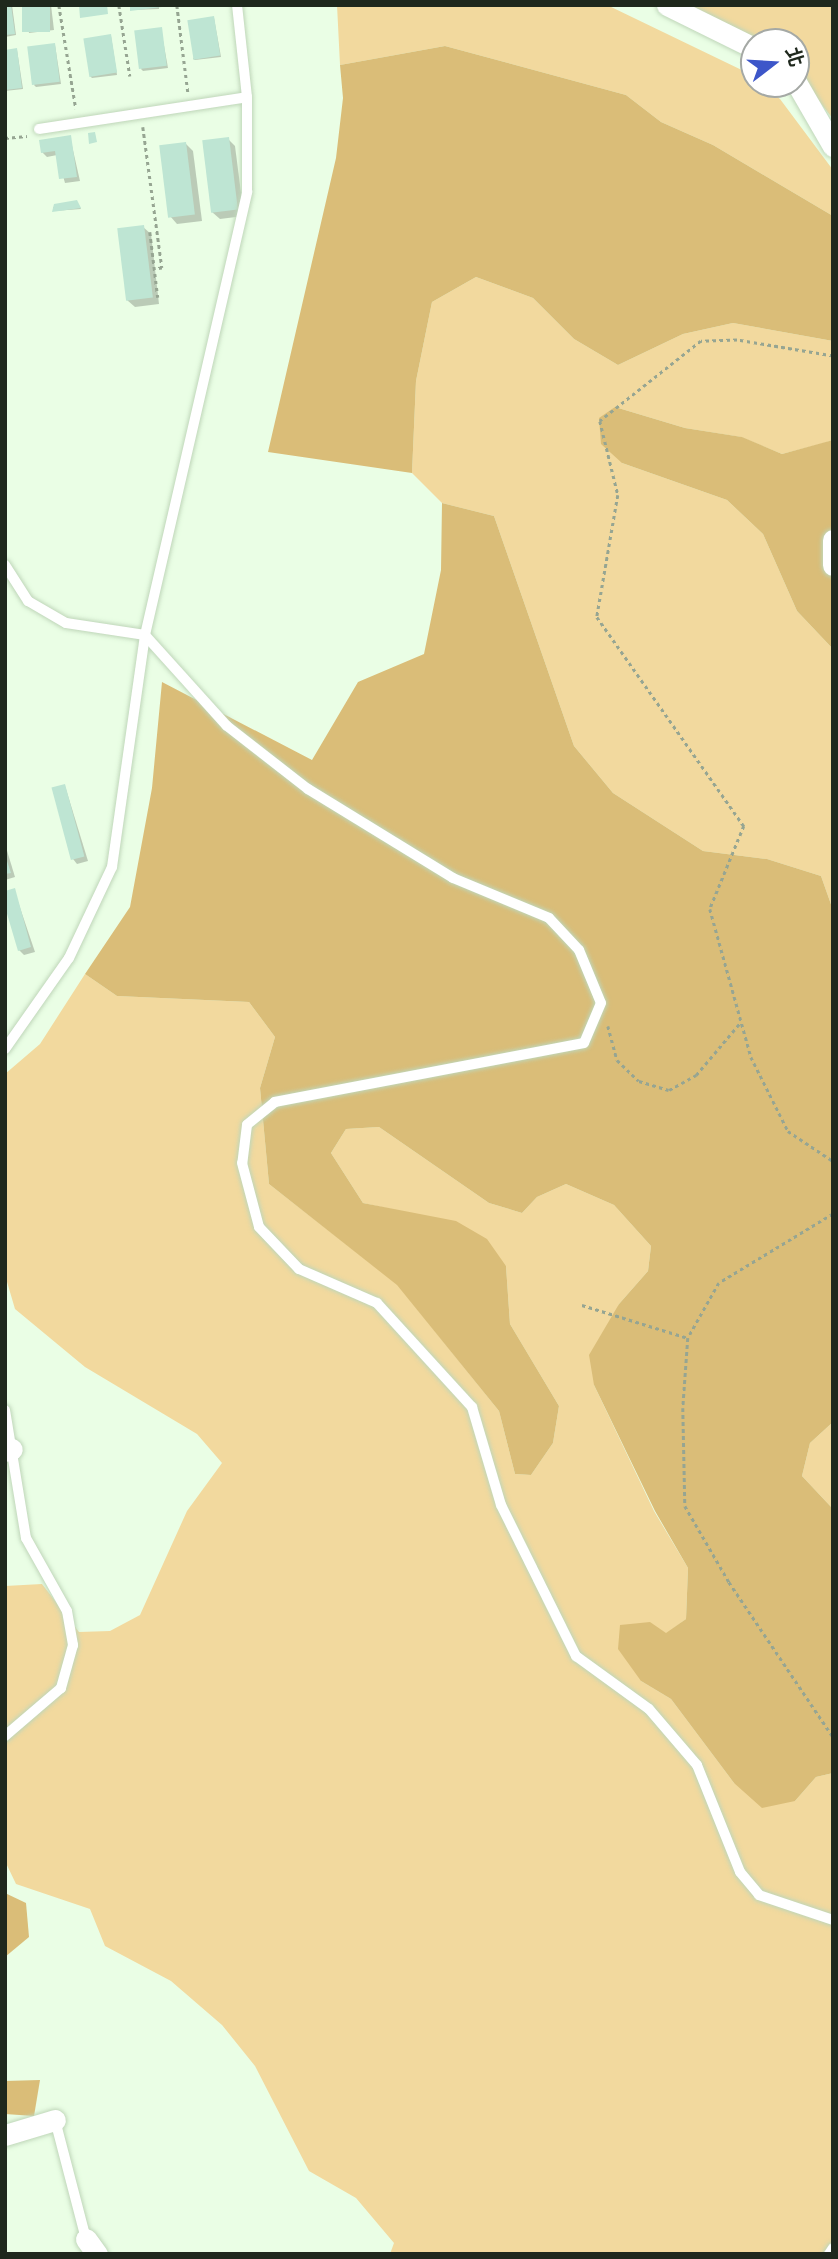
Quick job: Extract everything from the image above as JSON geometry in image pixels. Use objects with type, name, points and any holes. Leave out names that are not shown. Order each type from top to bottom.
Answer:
[{"type":"street","points":[[667,5],[740,41]]},
{"type":"street","points":[[805,98],[833,146]]},
{"type":"street","points":[[833,540],[833,565]]},
{"type":"street","points":[[5,2134],[55,2120]]},
{"type":"lane","points":[[5,1049],[69,958],[112,867],[145,635],[247,192],[247,97],[237,5]]},
{"type":"lane","points":[[39,129],[247,97]]},
{"type":"lane","points":[[5,565],[28,601],[66,623],[145,635],[227,726],[308,789],[453,878],[549,918],[579,950],[601,1003],[584,1043],[275,1102],[247,1125],[242,1163],[259,1227],[275,1244],[299,1269],[377,1303],[472,1407],[501,1506],[576,1656],[649,1709],[697,1765],[740,1872],[759,1895],[833,1920]]},
{"type":"lane","points":[[5,1410],[9,1450],[26,1538],[67,1611],[73,1645],[61,1688],[5,1736]]},
{"type":"lane","points":[[55,2120],[91,2246]]},
{"type":"lane","points":[[829,2254],[833,2248]]},
{"type":"path","points":[[59,5],[78,123]]},
{"type":"path","points":[[118,5],[130,76]]},
{"type":"path","points":[[177,5],[190,106]]},
{"type":"path","points":[[141,113],[162,268],[154,269]]},
{"type":"path","points":[[5,138],[31,136],[39,129]]},
{"type":"path","points":[[150,232],[158,298]]},
{"type":"path","points":[[153,253],[160,252]]},
{"type":"path","points":[[833,355],[737,340],[701,341],[600,421],[618,495],[597,617],[744,826],[710,909],[751,1057],[788,1131],[833,1161]]},
{"type":"path","points":[[601,1003],[617,1060],[639,1081],[669,1090],[696,1074],[741,1022]]},
{"type":"path","points":[[833,1214],[719,1283],[688,1338],[683,1408],[685,1506],[729,1582],[833,1737]]},
{"type":"path","points":[[582,1305],[688,1338]]},
{"type":"shaded area","points":[[337,5],[607,5],[740,69],[740,98],[780,99],[833,170],[833,216],[713,145],[661,122],[626,95],[445,46],[340,65]]},
{"type":"shaded area","points":[[682,5],[833,5],[833,119],[810,89],[810,28],[740,28],[740,35]]},
{"type":"shaded area","points":[[445,46],[626,95],[661,122],[713,145],[833,216],[833,341],[733,323],[683,334],[618,365],[574,339],[533,298],[476,277],[432,302],[416,381],[412,473],[268,452],[336,158],[343,98],[340,65]]},
{"type":"shaded area","points":[[476,277],[533,298],[574,339],[618,365],[683,334],[733,323],[833,341],[833,440],[824,443],[782,454],[741,437],[685,428],[615,407],[622,463],[727,500],[763,534],[797,611],[833,649],[833,910],[821,876],[767,859],[703,851],[613,793],[574,746],[494,516],[442,503],[412,473],[416,381],[432,302]]},
{"type":"shaded area","points":[[615,407],[685,428],[742,437],[782,454],[833,440],[833,649],[797,611],[763,534],[727,500],[622,463],[601,444],[599,418]]},
{"type":"shaded area","points":[[442,503],[494,516],[574,746],[613,793],[703,851],[767,859],[821,876],[833,910],[833,1422],[810,1443],[802,1476],[833,1509],[833,1773],[816,1777],[795,1801],[762,1808],[734,1783],[671,1699],[641,1681],[618,1649],[620,1625],[650,1622],[666,1633],[686,1619],[688,1568],[655,1511],[594,1385],[589,1355],[619,1304],[648,1271],[651,1246],[614,1205],[566,1184],[537,1197],[522,1213],[489,1203],[379,1127],[346,1129],[331,1153],[363,1203],[456,1221],[487,1239],[506,1266],[510,1324],[559,1406],[553,1443],[531,1475],[515,1474],[499,1411],[397,1285],[269,1184],[260,1088],[275,1037],[249,1002],[117,996],[85,974],[130,907],[152,788],[162,682],[312,760],[358,682],[424,654],[441,570]]},
{"type":"shaded area","points":[[85,974],[117,996],[249,1002],[275,1037],[260,1088],[269,1184],[397,1284],[499,1411],[515,1474],[531,1475],[553,1443],[559,1406],[510,1324],[506,1266],[400,1211],[363,1203],[331,1153],[346,1129],[379,1127],[489,1203],[522,1213],[537,1197],[566,1184],[614,1205],[651,1246],[648,1271],[619,1304],[594,1385],[654,1511],[688,1568],[686,1619],[666,1634],[641,1681],[671,1699],[734,1783],[795,1801],[816,1777],[833,1773],[833,2254],[390,2254],[394,2243],[356,2198],[309,2171],[255,2066],[222,2025],[171,1981],[105,1946],[90,1909],[16,1884],[5,1861],[5,1586],[42,1584],[79,1632],[110,1631],[140,1615],[187,1511],[222,1463],[197,1434],[85,1367],[15,1309],[5,1275],[5,1074],[40,1044]]},
{"type":"shaded area","points":[[833,1422],[833,1509],[802,1476],[810,1443]]},
{"type":"shaded area","points":[[5,1893],[26,1903],[29,1937],[5,1957]]},
{"type":"shaded area","points":[[40,2080],[34,2116],[5,2114],[5,2081]]},
{"type":"building","points":[[5,5],[11,5],[15,34],[5,35]]},
{"type":"building","points":[[22,5],[50,5],[50,32],[22,32]]},
{"type":"building","points":[[79,5],[107,5],[108,14],[80,18]]},
{"type":"building","points":[[130,5],[162,5],[162,7],[130,11]]},
{"type":"building","points":[[214,16],[220,56],[194,60],[187,20]]},
{"type":"building","points":[[162,27],[167,66],[139,69],[134,30]]},
{"type":"building","points":[[111,34],[117,73],[89,77],[83,38]]},
{"type":"building","points":[[55,43],[60,82],[32,85],[27,46]]},
{"type":"building","points":[[17,48],[22,88],[5,90],[5,50]]},
{"type":"building","points":[[95,132],[97,142],[89,144],[88,133]]},
{"type":"building","points":[[71,135],[77,177],[59,179],[55,151],[41,153],[39,140]]},
{"type":"building","points":[[229,137],[238,209],[211,213],[202,140]]},
{"type":"building","points":[[186,142],[195,214],[168,218],[159,145]]},
{"type":"building","points":[[77,200],[81,208],[52,212],[54,204]]},
{"type":"building","points":[[144,225],[153,297],[126,301],[117,228]]},
{"type":"building","points":[[65,784],[84,856],[71,860],[51,788]]},
{"type":"building","points":[[5,855],[11,873],[5,874]]},
{"type":"building","points":[[15,888],[31,947],[18,951],[5,907],[5,891]]}]
